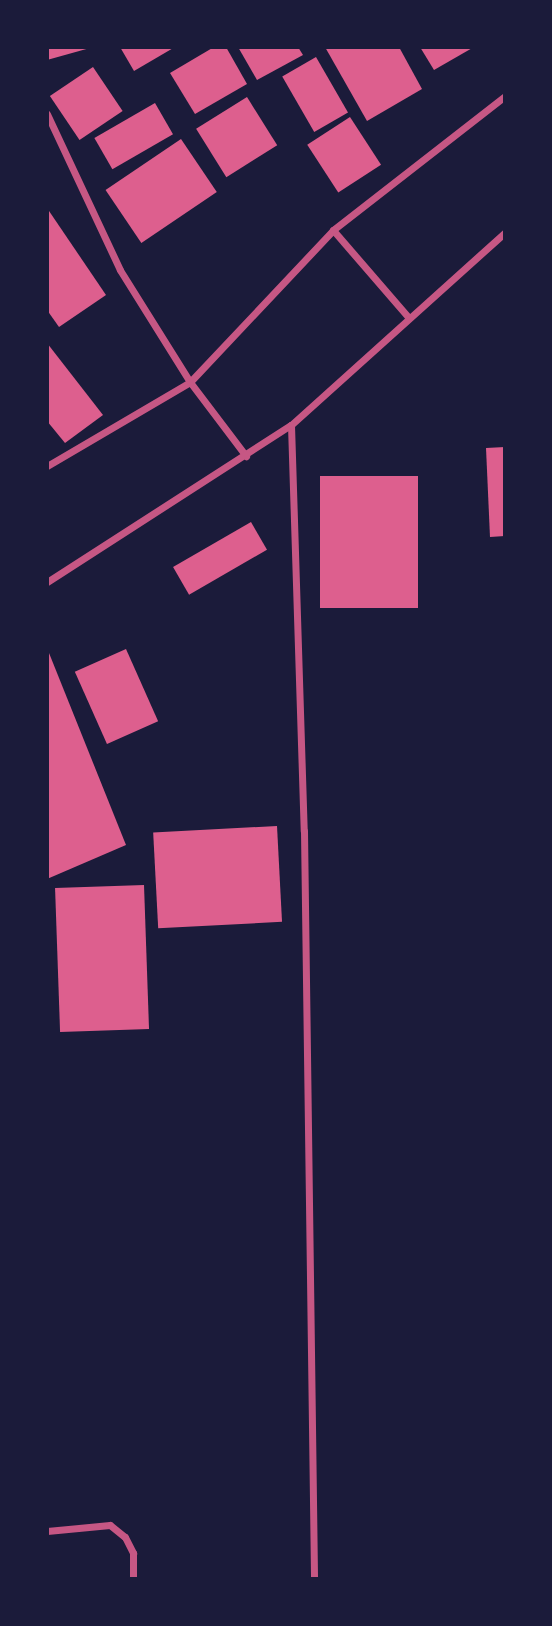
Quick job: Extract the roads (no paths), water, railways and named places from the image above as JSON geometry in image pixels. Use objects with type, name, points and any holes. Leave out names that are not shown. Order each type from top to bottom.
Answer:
[{"type":"street","points":[[47,466],[190,382],[333,230],[505,96]]},
{"type":"street","points":[[47,114],[120,270],[190,382],[200,391],[246,456]]},
{"type":"street","points":[[333,230],[409,318]]},
{"type":"street","points":[[47,582],[291,425],[505,232]]},
{"type":"street","points":[[291,425],[304,831],[314,1579]]},
{"type":"street","points":[[47,1531],[110,1525],[125,1537],[133,1553],[133,1579]]}]
